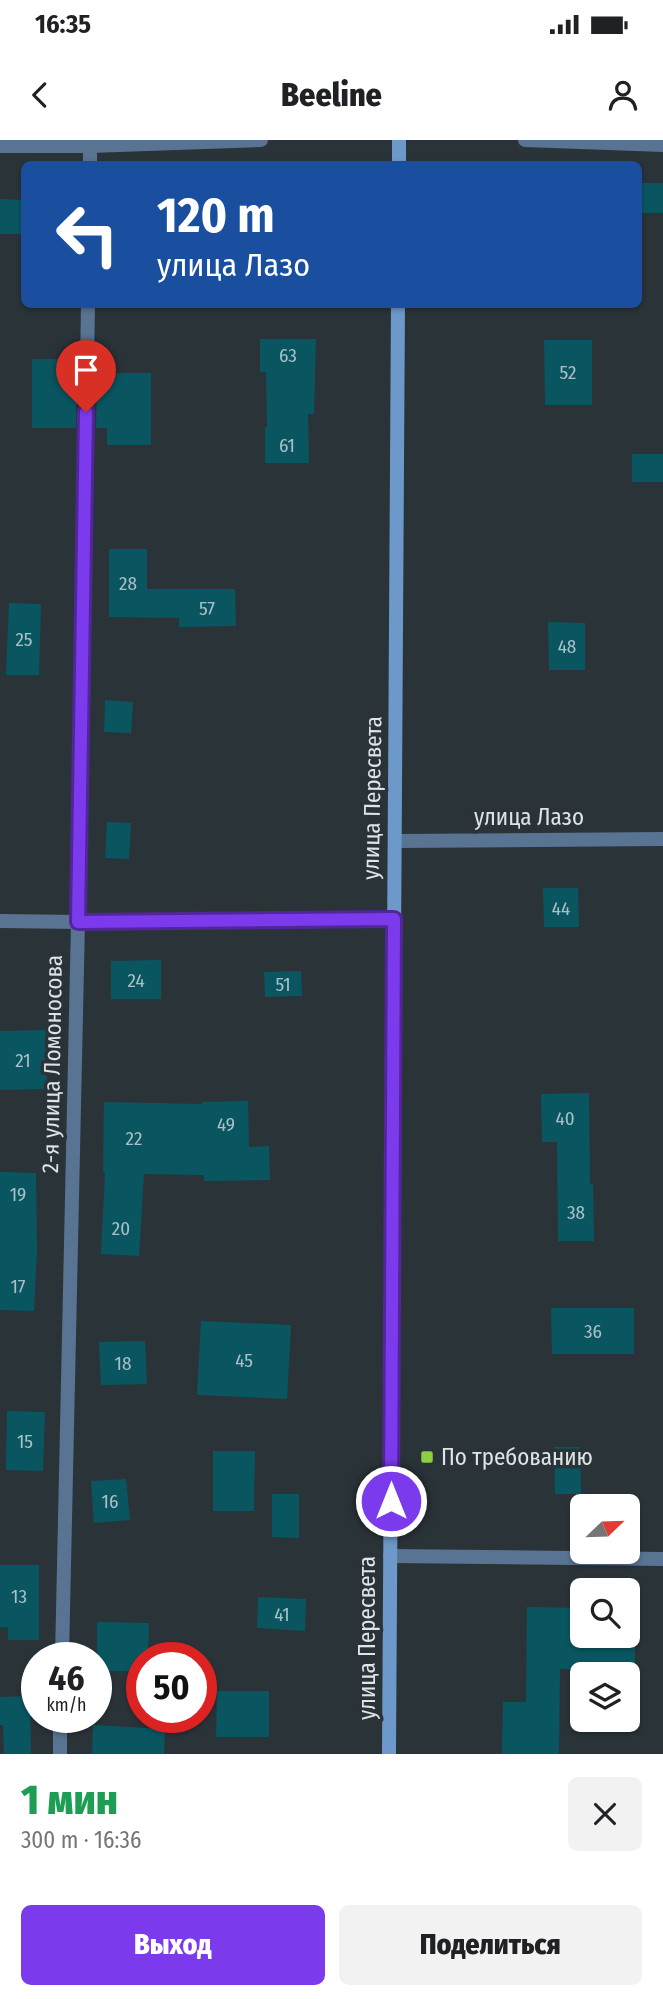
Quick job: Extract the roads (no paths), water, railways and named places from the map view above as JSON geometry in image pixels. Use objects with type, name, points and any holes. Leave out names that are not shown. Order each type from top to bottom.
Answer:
[{"type":"main road","points":[[399,140],[399,161]]},
{"type":"main road","name":"улица Пересвета","points":[[389,1754],[398,308]]},
{"type":"street","points":[[0,146],[261,140]]},
{"type":"street","points":[[524,140],[663,145]]},
{"type":"street","points":[[90,143],[90,161]]},
{"type":"street","name":"2-я улица Ломоносова","points":[[62,1642],[88,308]]},
{"type":"street","name":"улица Лазо","points":[[395,841],[663,839]]},
{"type":"street","points":[[0,920],[78,922],[394,919]]},
{"type":"street","points":[[390,1556],[663,1559]]},
{"type":"street","points":[[60,1733],[60,1754]]},
{"type":"place","name":"По требованию","points":[[427,1457]]}]
